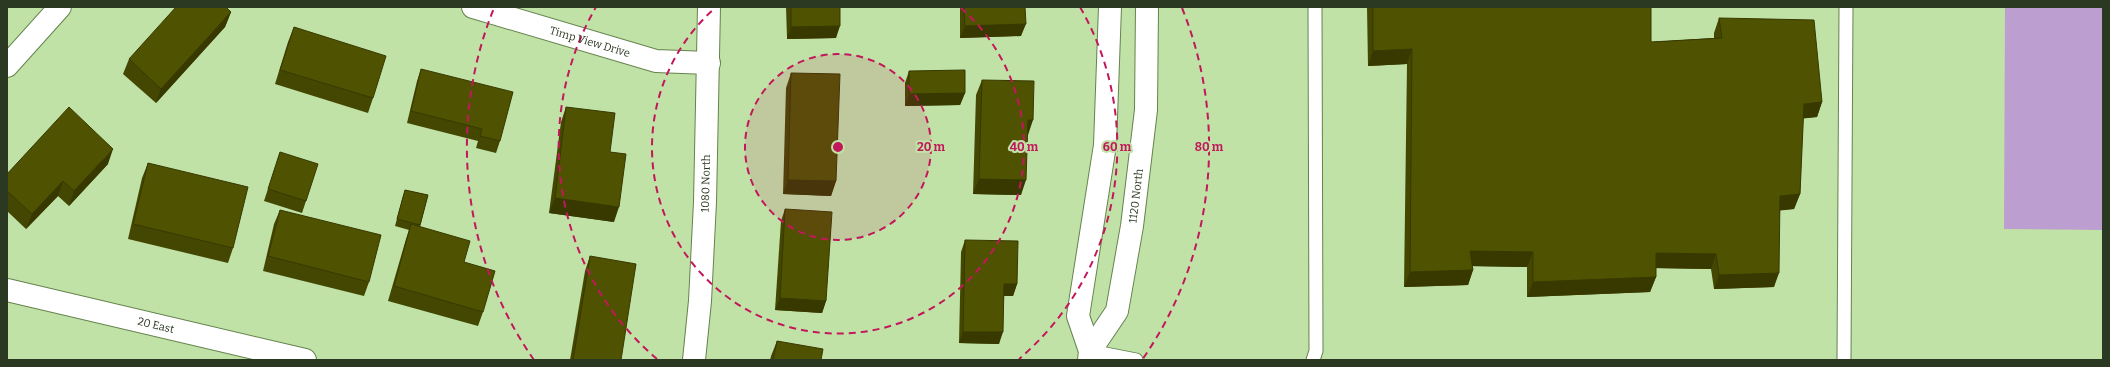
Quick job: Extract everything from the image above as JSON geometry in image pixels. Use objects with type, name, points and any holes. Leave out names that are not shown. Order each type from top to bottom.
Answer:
[{"type":"street","points":[[7,66],[60,7]]},
{"type":"street","name":"Timp View Drive","points":[[473,7],[656,61],[709,63]]},
{"type":"street","name":"1080 North","points":[[694,360],[698,329],[705,202],[709,7]]},
{"type":"street","points":[[1089,355],[1078,316],[1105,145],[1110,7]]},
{"type":"street","name":"1120 North","points":[[1089,355],[1117,311],[1132,226],[1146,110],[1147,7]]},
{"type":"street","name":"20 East","points":[[7,290],[305,360]]},
{"type":"lane","points":[[1313,360],[1316,351],[1315,7]]},
{"type":"lane","points":[[1844,360],[1846,7]]},
{"type":"lane","points":[[1089,355],[1136,360]]},
{"type":"shaded area","points":[[2005,7],[2103,7],[2103,230],[2004,229]]},
{"type":"building","points":[[176,7],[226,7],[231,12],[161,89],[129,59]]},
{"type":"building","points":[[791,7],[840,7],[840,26],[791,27]]},
{"type":"building","points":[[964,7],[1025,7],[1026,24],[965,26]]},
{"type":"building","points":[[1373,7],[1651,7],[1651,42],[1722,38],[1719,18],[1814,20],[1822,102],[1804,104],[1800,194],[1780,196],[1779,273],[1719,275],[1716,254],[1656,253],[1656,277],[1533,282],[1533,252],[1470,251],[1473,270],[1410,272],[1412,49],[1373,51]]},
{"type":"building","points":[[294,27],[386,56],[373,98],[280,70]]},
{"type":"building","points":[[421,69],[513,92],[500,141],[480,136],[482,129],[411,111]]},
{"type":"building","points":[[965,70],[965,93],[909,94],[909,71]]},
{"type":"building","points":[[791,73],[840,74],[836,181],[788,180]]},
{"type":"building","points":[[982,80],[1034,81],[1033,120],[1028,120],[1026,180],[979,179]]},
{"type":"building","points":[[69,107],[113,149],[74,191],[63,181],[32,214],[7,191],[7,174]]},
{"type":"building","points":[[566,107],[615,113],[610,152],[626,154],[619,207],[555,198]]},
{"type":"building","points":[[280,152],[318,164],[306,201],[268,189]]},
{"type":"building","points":[[148,163],[248,187],[233,248],[133,224]]},
{"type":"building","points":[[405,190],[428,195],[420,225],[397,219]]},
{"type":"building","points":[[785,209],[832,212],[826,301],[780,298]]},
{"type":"building","points":[[280,210],[381,235],[369,282],[268,256]]},
{"type":"building","points":[[411,224],[470,241],[464,262],[495,271],[483,312],[394,286]]},
{"type":"building","points":[[965,240],[1018,241],[1017,284],[1004,284],[1003,332],[963,332]]},
{"type":"building","points":[[590,256],[636,264],[621,360],[573,360]]},
{"type":"building","points":[[777,341],[823,349],[821,360],[773,360]]}]
